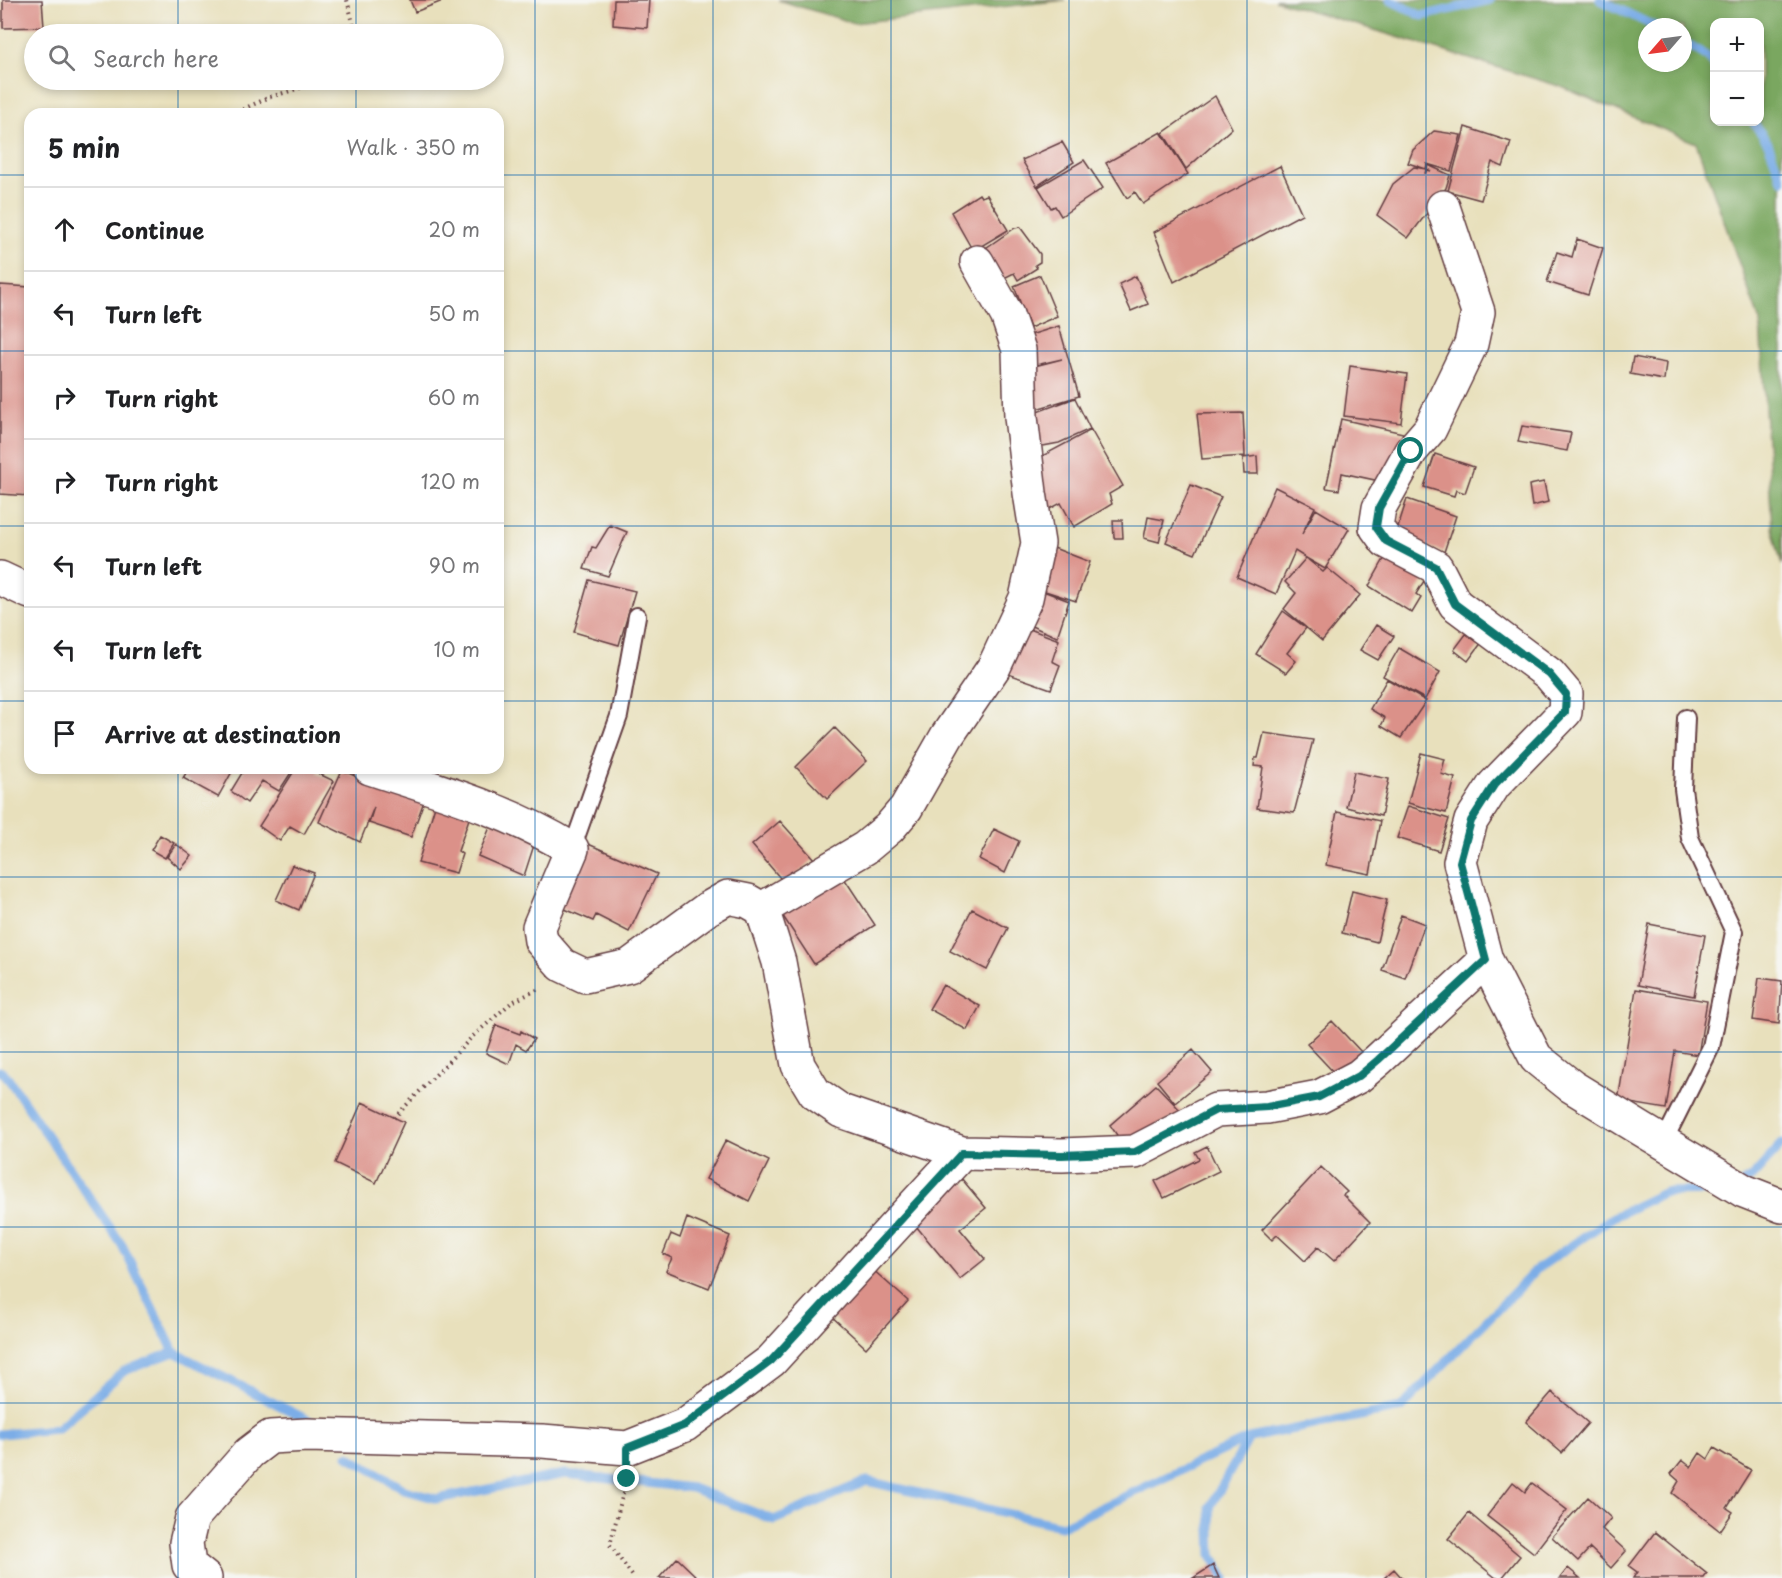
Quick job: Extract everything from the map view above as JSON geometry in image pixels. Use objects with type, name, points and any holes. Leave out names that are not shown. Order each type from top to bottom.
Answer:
[{"type":"street","points":[[1443,207],[1478,312],[1471,344],[1430,429],[1411,451],[1384,498],[1376,527],[1386,541],[1436,567],[1455,604],[1549,674],[1566,694],[1565,712],[1494,785],[1471,821],[1460,862],[1486,960],[1536,1058],[1571,1086],[1663,1143],[1738,1187],[1782,1206]]},
{"type":"street","points":[[762,909],[865,848],[890,828],[906,808],[947,736],[994,668],[1026,598],[1038,543],[1029,493],[1021,417],[1019,350],[1007,315],[977,262]]},
{"type":"street","points":[[0,578],[24,589]]},
{"type":"street","points":[[388,774],[500,811],[536,827],[572,849],[539,927],[541,941],[562,965],[585,976],[629,966],[707,909],[728,897],[748,901],[762,909],[779,962],[798,1065],[815,1093],[841,1112],[962,1153],[1062,1155],[1135,1152],[1216,1110],[1267,1107],[1319,1097],[1359,1076],[1486,960]]},
{"type":"street","points":[[205,1578],[189,1565],[186,1544],[192,1518],[249,1453],[270,1437],[307,1435],[542,1441],[627,1448],[685,1425],[771,1361],[962,1153]]},
{"type":"lane","points":[[572,849],[619,716],[637,616]]},
{"type":"lane","points":[[1663,1143],[1711,1047],[1734,932],[1690,838],[1683,789],[1686,718]]},
{"type":"path","points":[[347,0],[353,24]]},
{"type":"path","points":[[245,108],[293,90]]},
{"type":"path","points":[[394,1118],[471,1037],[512,1002],[577,972]]},
{"type":"path","points":[[627,1448],[627,1479],[610,1545],[634,1578]]},
{"type":"green space","points":[[778,0],[1065,0],[854,23]]},
{"type":"green space","points":[[1275,0],[1782,0],[1782,565],[1772,528],[1760,322],[1696,143],[1559,86]]},
{"type":"building","points":[[3,0],[42,0],[44,24],[24,24],[24,27],[3,28]]},
{"type":"building","points":[[410,0],[445,0],[415,12]]},
{"type":"building","points":[[614,0],[649,0],[647,28],[613,25]]},
{"type":"building","points":[[1215,96],[1232,128],[1186,169],[1163,133]]},
{"type":"building","points":[[1465,127],[1511,142],[1503,167],[1492,162],[1481,200],[1448,191]]},
{"type":"building","points":[[1434,131],[1461,135],[1451,171],[1427,164],[1426,169],[1408,163],[1413,150]]},
{"type":"building","points":[[1161,132],[1188,174],[1143,204],[1135,192],[1127,198],[1106,163]]},
{"type":"building","points":[[1062,142],[1074,162],[1037,186],[1022,160]]},
{"type":"building","points":[[1084,160],[1103,188],[1061,216],[1055,206],[1051,208],[1038,187]]},
{"type":"building","points":[[1428,165],[1450,175],[1446,188],[1408,238],[1377,215],[1393,184],[1414,167],[1426,169],[1425,174],[1427,170],[1431,171],[1427,169]]},
{"type":"building","points":[[1280,166],[1302,214],[1174,282],[1154,232]]},
{"type":"building","points":[[979,194],[981,197],[987,195],[1008,230],[973,251],[951,212]]},
{"type":"building","points":[[1020,227],[1040,254],[1040,262],[1035,265],[1037,268],[1018,280],[1014,273],[994,283],[977,254],[1015,228]]},
{"type":"building","points":[[1577,239],[1603,248],[1588,295],[1547,282],[1557,252],[1572,257]]},
{"type":"building","points":[[1040,275],[1057,316],[1030,328],[1014,286]]},
{"type":"building","points":[[1136,276],[1148,304],[1131,311],[1119,284]]},
{"type":"building","points":[[0,285],[24,287],[24,496],[0,494]]},
{"type":"building","points":[[1059,326],[1079,396],[1033,410],[1023,369],[1062,359],[1036,365],[1027,336]]},
{"type":"building","points":[[1633,357],[1666,363],[1664,380],[1630,374]]},
{"type":"building","points":[[1350,366],[1407,374],[1401,423],[1344,416]]},
{"type":"building","points":[[1075,398],[1090,429],[1059,443],[1032,448],[1037,412]]},
{"type":"building","points":[[1243,413],[1245,456],[1202,459],[1197,414]]},
{"type":"building","points":[[1341,419],[1403,433],[1389,483],[1342,473],[1339,490],[1326,488]]},
{"type":"building","points":[[1522,426],[1571,433],[1567,451],[1518,442]]},
{"type":"building","points":[[1091,430],[1123,486],[1109,494],[1112,504],[1074,527],[1061,503],[1044,512],[1029,463]]},
{"type":"building","points":[[1435,454],[1474,467],[1465,493],[1456,490],[1454,496],[1424,487]]},
{"type":"building","points":[[1257,456],[1258,474],[1244,474],[1243,458]]},
{"type":"building","points":[[1544,482],[1548,502],[1532,506],[1529,485]]},
{"type":"building","points":[[1191,485],[1221,497],[1195,554],[1166,542]]},
{"type":"building","points":[[1275,487],[1315,507],[1302,534],[1316,509],[1349,529],[1325,569],[1295,551],[1276,594],[1237,577]]},
{"type":"building","points":[[1407,499],[1456,516],[1444,552],[1395,536]]},
{"type":"building","points":[[1148,517],[1164,520],[1159,542],[1144,538]]},
{"type":"building","points":[[1113,520],[1122,520],[1123,538],[1114,538]]},
{"type":"building","points":[[610,525],[627,532],[608,576],[584,569],[592,547],[596,548]]},
{"type":"building","points":[[1046,545],[1090,562],[1076,601],[1033,587]]},
{"type":"building","points":[[1388,552],[1427,576],[1416,594],[1421,598],[1412,613],[1369,586]]},
{"type":"building","points":[[1306,558],[1323,572],[1327,568],[1360,595],[1322,641],[1284,609],[1296,593],[1285,582]]},
{"type":"building","points":[[589,580],[635,591],[619,645],[574,632]]},
{"type":"building","points":[[1038,589],[1069,601],[1057,637],[1029,625]]},
{"type":"building","points":[[1283,611],[1306,628],[1287,653],[1296,661],[1286,673],[1256,654]]},
{"type":"building","points":[[1016,624],[1059,640],[1052,661],[1060,665],[1051,689],[1000,671]]},
{"type":"building","points":[[1376,625],[1394,636],[1378,660],[1360,650]]},
{"type":"building","points":[[1469,630],[1482,642],[1468,661],[1454,650]]},
{"type":"building","points":[[1399,648],[1440,672],[1425,699],[1383,676]]},
{"type":"building","points":[[1387,679],[1426,701],[1401,738],[1381,726],[1385,718],[1370,709]]},
{"type":"building","points":[[835,728],[867,761],[827,799],[796,767]]},
{"type":"building","points":[[1264,733],[1313,740],[1294,813],[1257,808],[1263,767],[1254,766]]},
{"type":"building","points":[[1421,753],[1445,759],[1441,774],[1455,778],[1446,813],[1408,803]]},
{"type":"building","points":[[1354,772],[1389,779],[1381,816],[1346,807]]},
{"type":"building","points":[[185,774],[231,774],[218,797],[183,778]]},
{"type":"building","points":[[241,774],[290,774],[279,791],[262,781],[247,803],[231,791]]},
{"type":"building","points":[[292,774],[319,774],[334,781],[304,834],[290,826],[280,841],[259,826]]},
{"type":"building","points":[[340,774],[351,774],[383,789],[424,801],[411,837],[369,823],[374,807],[360,842],[319,822]]},
{"type":"building","points":[[436,802],[471,813],[458,851],[462,854],[456,873],[418,863]]},
{"type":"building","points":[[1408,806],[1449,819],[1439,851],[1397,838]]},
{"type":"building","points":[[1337,812],[1380,821],[1370,874],[1326,865]]},
{"type":"building","points":[[493,820],[536,839],[524,876],[478,856]]},
{"type":"building","points":[[780,821],[814,859],[786,885],[752,845]]},
{"type":"building","points":[[994,829],[1019,841],[1005,873],[979,859]]},
{"type":"building","points":[[160,835],[174,843],[165,858],[151,850]]},
{"type":"building","points":[[586,843],[657,874],[629,932],[596,915],[593,921],[560,907]]},
{"type":"building","points":[[176,844],[192,856],[181,869],[167,857]]},
{"type":"building","points":[[292,865],[314,873],[299,910],[276,900]]},
{"type":"building","points":[[838,869],[875,925],[814,964],[777,907]]},
{"type":"building","points":[[1352,891],[1387,900],[1377,942],[1342,933]]},
{"type":"building","points":[[972,909],[1008,928],[987,970],[950,951]]},
{"type":"building","points":[[1401,915],[1425,924],[1405,978],[1382,970]]},
{"type":"building","points":[[1649,924],[1705,935],[1694,996],[1638,985]]},
{"type":"building","points":[[1759,978],[1782,981],[1779,1024],[1753,1020]]},
{"type":"building","points":[[943,985],[980,1006],[967,1030],[929,1009]]},
{"type":"building","points":[[1636,989],[1707,1001],[1698,1055],[1675,1051],[1666,1109],[1618,1101]]},
{"type":"building","points":[[1332,1021],[1364,1055],[1339,1078],[1307,1044]]},
{"type":"building","points":[[496,1025],[520,1034],[521,1031],[534,1039],[526,1050],[516,1044],[509,1064],[486,1053]]},
{"type":"building","points":[[1193,1050],[1212,1072],[1175,1103],[1157,1081]]},
{"type":"building","points":[[1156,1085],[1183,1113],[1123,1144],[1110,1125]]},
{"type":"building","points":[[362,1102],[404,1122],[376,1183],[335,1163]]},
{"type":"building","points":[[726,1140],[769,1161],[749,1201],[706,1179]]},
{"type":"building","points":[[1207,1146],[1219,1171],[1164,1198],[1155,1181],[1199,1159],[1195,1152]]},
{"type":"building","points":[[1321,1167],[1347,1192],[1343,1195],[1370,1222],[1334,1261],[1318,1247],[1305,1261],[1277,1235],[1272,1240],[1262,1230]]},
{"type":"building","points":[[961,1178],[986,1208],[960,1229],[985,1259],[960,1279],[911,1220]]},
{"type":"building","points":[[687,1218],[730,1236],[709,1288],[666,1271],[672,1258],[663,1254],[671,1234],[680,1238]]},
{"type":"building","points":[[871,1268],[908,1301],[866,1348],[829,1314]]},
{"type":"building","points":[[1552,1392],[1588,1423],[1562,1453],[1526,1422]]},
{"type":"building","points":[[1714,1448],[1751,1470],[1727,1508],[1733,1512],[1720,1531],[1672,1493],[1679,1481],[1671,1474],[1682,1460],[1691,1467],[1700,1453],[1708,1459]]},
{"type":"building","points":[[1513,1482],[1525,1492],[1532,1483],[1567,1510],[1534,1553],[1487,1516]]},
{"type":"building","points":[[1588,1497],[1611,1518],[1602,1529],[1626,1551],[1611,1568],[1590,1548],[1578,1561],[1552,1537]]},
{"type":"building","points":[[1469,1513],[1520,1556],[1502,1578],[1496,1578],[1448,1539]]},
{"type":"building","points":[[1655,1532],[1707,1574],[1704,1578],[1633,1578],[1637,1572],[1629,1566]]},
{"type":"building","points":[[677,1558],[698,1578],[659,1578]]},
{"type":"building","points":[[1213,1565],[1219,1578],[1193,1578]]},
{"type":"building","points":[[1568,1568],[1580,1578],[1560,1578]]},
{"type":"building","points":[[1394,1569],[1402,1578],[1384,1578]]},
{"type":"waterway","points":[[1390,0],[1422,16],[1490,0]]},
{"type":"waterway","points":[[1600,0],[1638,18]]},
{"type":"waterway","points":[[1692,47],[1710,60]]},
{"type":"waterway","points":[[1756,126],[1768,143],[1782,180]]},
{"type":"waterway","points":[[0,1071],[5,1074],[122,1245],[174,1352],[314,1423]]},
{"type":"waterway","points":[[1744,1182],[1752,1177],[1782,1144]]},
{"type":"waterway","points":[[1225,1578],[1212,1555],[1210,1507],[1249,1438],[1401,1408],[1537,1269],[1613,1217],[1665,1192],[1724,1191]]},
{"type":"waterway","points":[[0,1434],[57,1429],[124,1371],[174,1352]]},
{"type":"waterway","points":[[348,1456],[405,1490],[437,1499],[565,1474],[692,1488],[774,1520],[867,1481],[1062,1526],[1249,1438]]},
{"type":"route","points":[[627,1479],[627,1448],[685,1425],[771,1361],[962,1153],[1062,1155],[1135,1152],[1216,1110],[1267,1107],[1319,1097],[1359,1076],[1486,960],[1460,862],[1471,821],[1494,785],[1565,712],[1566,694],[1549,674],[1455,604],[1436,567],[1386,541],[1376,527],[1379,508],[1411,451]]}]
